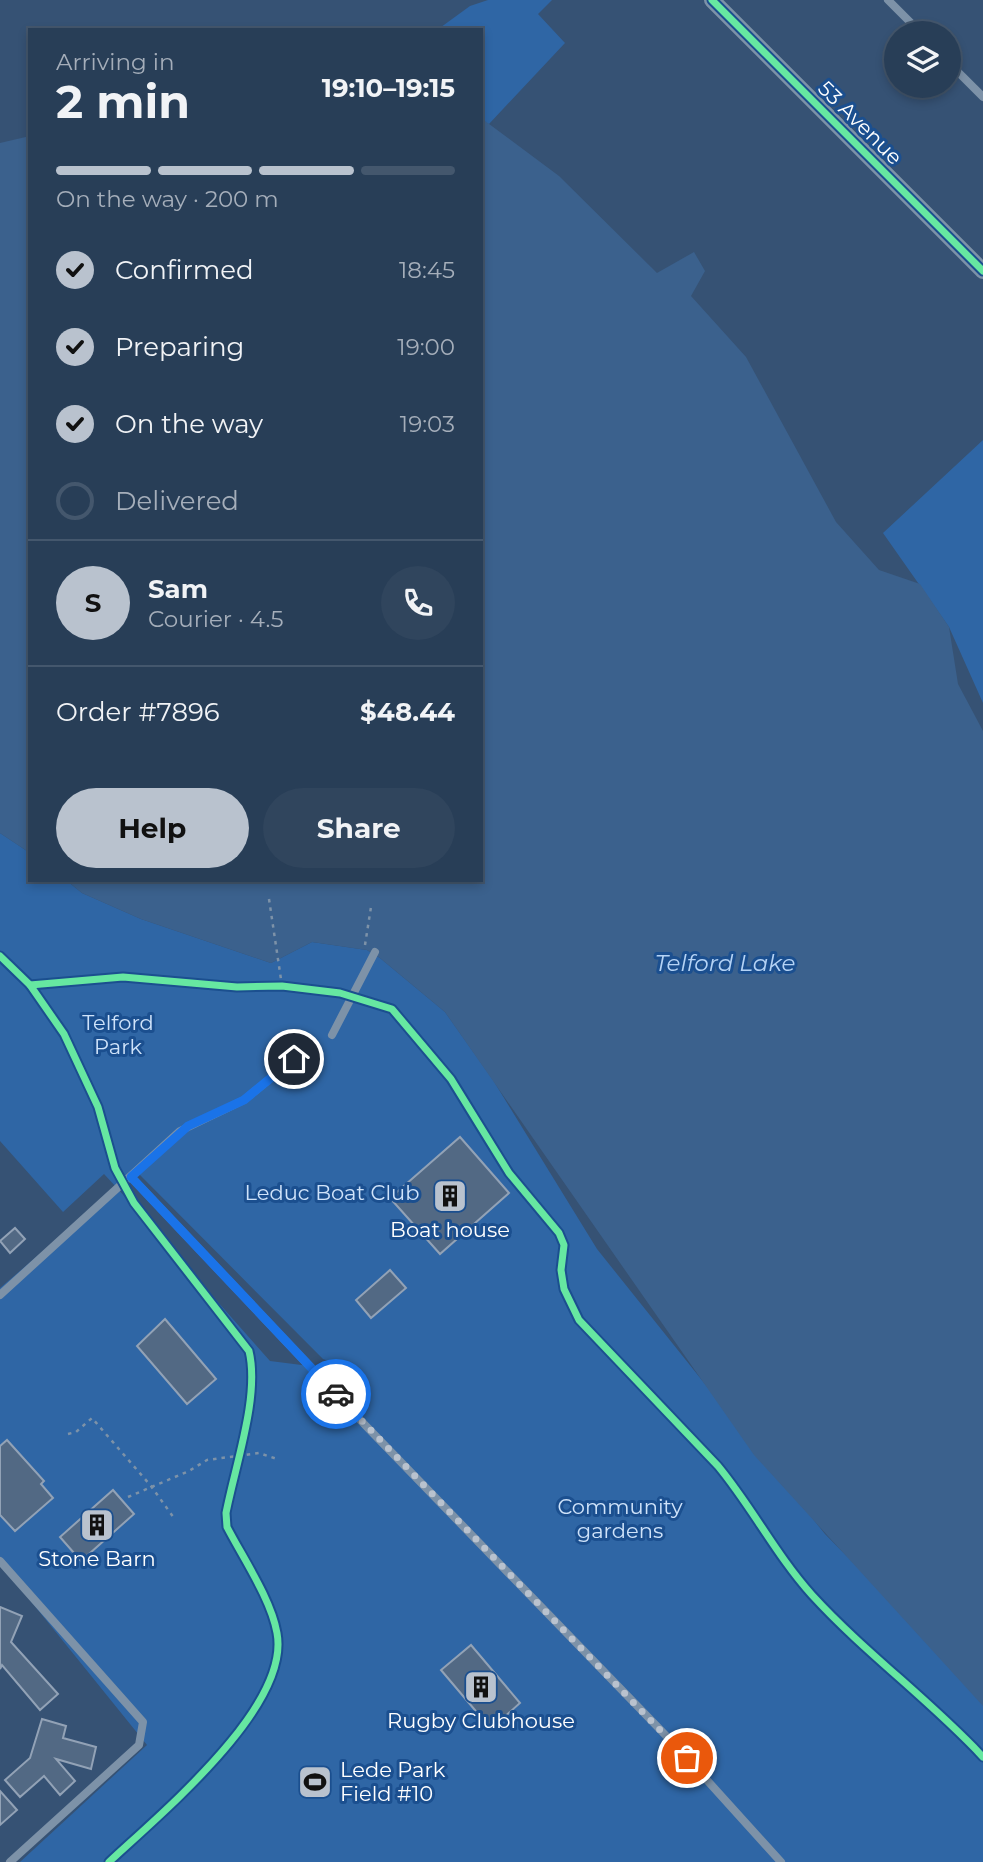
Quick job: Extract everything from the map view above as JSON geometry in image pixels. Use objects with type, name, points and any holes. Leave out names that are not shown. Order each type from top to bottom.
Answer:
[{"type":"street","name":"53 Avenue","points":[[712,0],[983,271]]},
{"type":"lane","points":[[888,0],[908,21]]},
{"type":"lane","points":[[961,75],[983,97]]},
{"type":"lane","points":[[332,1035],[375,952]]},
{"type":"lane","points":[[0,1295],[188,1126],[244,1100],[294,1059]]},
{"type":"lane","points":[[131,1177],[677,1746],[781,1862]]},
{"type":"lane","points":[[0,1561],[143,1722],[139,1745],[10,1862]]},
{"type":"path","points":[[269,899],[282,986]]},
{"type":"path","points":[[363,951],[371,907]]},
{"type":"path","points":[[271,986],[292,987]]},
{"type":"path","points":[[68,1434],[76,1432],[92,1418],[151,1486],[174,1518]]},
{"type":"path","points":[[235,1466],[241,1442]]},
{"type":"path","points":[[128,1497],[189,1471],[207,1460],[259,1453],[277,1459]]},
{"type":"green space","points":[[488,0],[552,0],[538,14],[565,43],[489,124],[483,122],[483,28],[440,28],[470,6]]},
{"type":"green space","points":[[983,440],[983,703],[949,627],[883,533]]},
{"type":"green space","points":[[0,833],[28,852],[28,882],[68,882],[82,893],[141,919],[271,963],[312,942],[367,950],[380,958],[445,1012],[493,1080],[597,1249],[825,1534],[983,1694],[983,1862],[20,1862],[147,1745],[0,1563],[0,1288],[117,1188],[104,1174],[63,1212],[0,1141]],"holes":[[[137,1172],[323,1359],[357,1372],[270,1361],[118,1189]]]},
{"type":"water","name":"Telford Lake","points":[[483,119],[559,176],[657,273],[694,252],[705,271],[691,296],[746,357],[836,522],[879,570],[920,584],[949,627],[958,684],[983,731],[983,1706],[754,1455],[445,1012],[367,950],[312,942],[271,963],[141,919],[82,893],[68,882],[483,882]]},
{"type":"water","points":[[28,136],[28,852],[0,833],[0,143]]},
{"type":"building","name":"Boat house","points":[[460,1137],[509,1193],[440,1254],[390,1198]]},
{"type":"building","points":[[15,1228],[25,1239],[10,1253],[0,1241]]},
{"type":"building","points":[[390,1270],[406,1288],[371,1318],[356,1300]]},
{"type":"building","points":[[165,1319],[216,1379],[187,1404],[137,1346]]},
{"type":"building","points":[[7,1440],[44,1481],[41,1484],[53,1498],[15,1531],[0,1515],[0,1446]]},
{"type":"building","name":"Stone Barn","points":[[113,1490],[134,1514],[81,1561],[60,1537]]},
{"type":"building","points":[[0,1607],[22,1616],[11,1642],[58,1694],[40,1710],[2,1665],[0,1669]]},
{"type":"building","name":"Rugby Clubhouse","points":[[471,1645],[520,1703],[491,1729],[441,1670]]},
{"type":"building","points":[[42,1719],[66,1726],[63,1738],[96,1747],[91,1769],[56,1759],[75,1781],[60,1795],[44,1776],[20,1797],[5,1780],[30,1758]]},
{"type":"building","points":[[0,1791],[17,1810],[0,1825]]},
{"type":"cycle path","points":[[712,0],[983,271]]},
{"type":"cycle path","points":[[0,956],[30,985],[123,977],[237,987],[282,986],[340,993],[392,1009],[451,1079],[509,1173],[559,1233],[564,1245],[561,1270],[564,1289],[579,1320],[718,1466],[812,1595],[983,1757]]},
{"type":"cycle path","points":[[30,985],[64,1034],[98,1107],[115,1168],[134,1203],[249,1351],[252,1369],[249,1410],[226,1513],[227,1527],[263,1593],[277,1633],[276,1662],[264,1693],[243,1726],[188,1788],[109,1862]]},
{"type":"way so far","points":[[336,1394],[687,1758]]},
{"type":"place","name":"Boat house","points":[[450,1196]]},
{"type":"place","name":"Stone Barn","points":[[97,1525]]},
{"type":"place","name":"Rugby Clubhouse","points":[[481,1687]]},
{"type":"place","name":"Lede Park Field #10","points":[[315,1782]]},
{"type":"route","points":[[294,1059],[244,1100],[188,1126],[131,1177],[336,1394]]},
{"type":"park label","name":"Telford Park","points":[[118,1035]]},
{"type":"park label","name":"Leduc Boat Club","points":[[332,1193]]},
{"type":"park label","name":"Community gardens","points":[[620,1519]]}]
